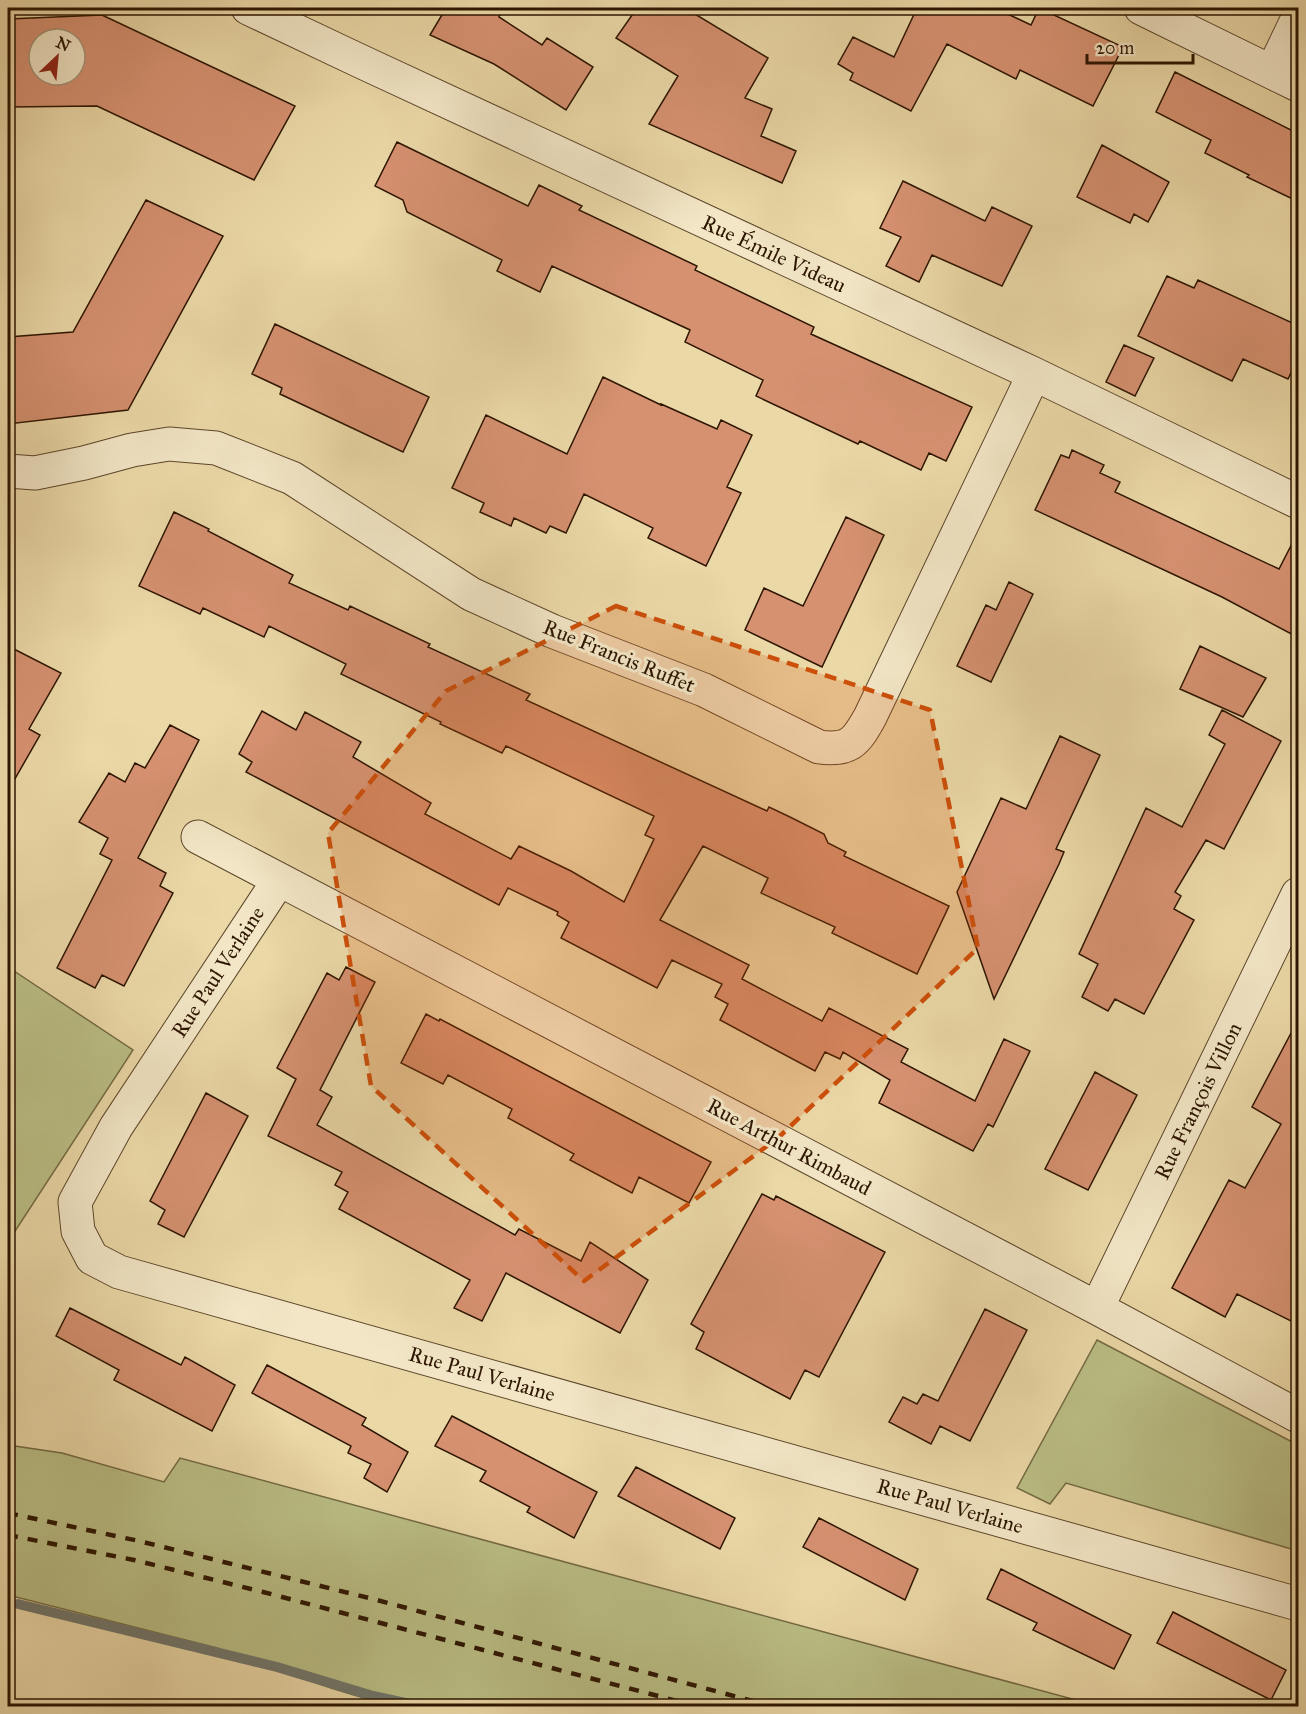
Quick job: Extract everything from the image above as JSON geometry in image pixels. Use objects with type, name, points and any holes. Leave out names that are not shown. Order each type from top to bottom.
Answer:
[{"type":"street","name":"Rue Émile Videau","points":[[249,8],[360,62],[1034,374],[1299,502]]},
{"type":"street","points":[[1141,8],[1285,78],[1299,18]]},
{"type":"street","name":"Rue Francis Ruffet","points":[[8,471],[35,473],[132,450],[169,444],[216,448],[292,478],[471,594],[552,631],[704,690],[819,747],[835,749],[848,747],[859,736],[870,717],[1034,374]]},
{"type":"street","name":"Rue Arthur Rimbaud","points":[[198,837],[1299,1416]]},
{"type":"street","name":"Rue Paul Verlaine","points":[[279,880],[116,1127],[75,1202],[78,1231],[92,1258],[119,1272],[1299,1604]]},
{"type":"street","name":"Rue François Villon","points":[[1097,1308],[1299,894]]},
{"type":"highlighted area","points":[[616,606],[930,710],[978,948],[778,1138],[584,1281],[371,1086],[328,833],[446,691]]},
{"type":"green space","points":[[8,967],[133,1050],[8,1242]]},
{"type":"green space","points":[[1097,1340],[1298,1445],[1298,1551],[1066,1483],[1050,1504],[1017,1488]]},
{"type":"green space","points":[[8,1445],[62,1453],[164,1482],[180,1458],[1098,1706],[390,1706],[217,1648],[8,1595]]},
{"type":"building","points":[[446,8],[503,8],[499,17],[542,45],[547,38],[593,67],[566,110],[494,64],[430,35]]},
{"type":"building","points":[[637,8],[685,8],[768,58],[745,98],[772,109],[761,136],[796,151],[782,183],[649,124],[678,76],[616,38]]},
{"type":"building","points":[[917,8],[995,8],[1031,25],[1039,8],[1123,47],[1093,106],[1020,70],[1016,79],[947,44],[911,111],[850,80],[853,73],[838,64],[853,37],[894,57]]},
{"type":"building","points":[[102,15],[295,106],[254,180],[97,106],[8,107],[8,19]]},
{"type":"building","points":[[1175,72],[1299,134],[1299,202],[1247,177],[1249,175],[1205,153],[1211,140],[1156,112]]},
{"type":"building","points":[[397,142],[528,206],[539,185],[582,206],[579,210],[697,266],[695,270],[814,327],[811,334],[972,407],[946,461],[929,453],[921,470],[860,441],[858,444],[756,396],[763,380],[685,342],[690,330],[552,266],[540,292],[497,271],[502,260],[407,212],[403,200],[375,186]]},
{"type":"building","points":[[1102,145],[1169,182],[1148,222],[1134,214],[1130,223],[1077,197]]},
{"type":"building","points":[[903,181],[985,221],[992,207],[1032,226],[1002,286],[932,255],[919,282],[886,266],[901,237],[880,228]]},
{"type":"building","points":[[146,200],[223,236],[128,410],[8,424],[8,337],[73,332]]},
{"type":"building","points":[[1167,276],[1194,288],[1198,280],[1299,326],[1299,356],[1288,379],[1243,359],[1232,381],[1138,336]]},
{"type":"building","points":[[275,324],[429,397],[403,452],[280,394],[282,388],[252,374]]},
{"type":"building","points":[[1124,345],[1154,358],[1135,396],[1106,382]]},
{"type":"building","points":[[603,377],[717,429],[721,420],[752,435],[727,487],[741,493],[706,566],[648,538],[653,528],[584,494],[566,533],[550,526],[546,533],[514,518],[511,526],[480,512],[484,503],[452,488],[486,415],[567,454]]},
{"type":"building","points":[[1072,450],[1104,465],[1100,473],[1120,482],[1115,492],[1279,569],[1299,530],[1299,638],[1222,597],[1035,510],[1061,455],[1069,458]]},
{"type":"building","points":[[174,512],[293,575],[289,583],[348,610],[350,606],[430,644],[428,647],[530,694],[526,700],[767,811],[769,807],[790,817],[824,834],[828,843],[846,852],[844,856],[949,906],[917,974],[832,933],[835,927],[761,893],[768,878],[703,846],[660,920],[749,965],[742,979],[822,1021],[829,1008],[908,1049],[901,1062],[975,1101],[1004,1039],[1030,1051],[993,1127],[988,1124],[973,1151],[879,1103],[890,1080],[843,1052],[840,1059],[825,1052],[815,1071],[720,1020],[728,1004],[715,997],[722,984],[672,960],[657,988],[561,938],[569,922],[557,915],[558,912],[508,888],[499,905],[246,772],[252,762],[239,754],[262,711],[296,730],[305,712],[361,742],[353,757],[431,803],[425,814],[511,859],[519,846],[571,871],[624,902],[654,839],[645,835],[654,816],[506,746],[502,753],[440,724],[441,722],[341,674],[346,664],[269,626],[264,637],[203,608],[200,614],[139,586]]},
{"type":"building","points":[[846,517],[884,535],[822,667],[745,630],[764,588],[803,606]]},
{"type":"building","points":[[1009,582],[1033,594],[991,682],[957,666],[986,605],[996,610]]},
{"type":"building","points":[[8,646],[61,673],[29,729],[40,735],[8,791]]},
{"type":"building","points":[[1200,646],[1266,678],[1243,717],[1180,689]]},
{"type":"building","points":[[1222,710],[1281,741],[1224,849],[1206,840],[1175,892],[1181,896],[1174,909],[1194,920],[1144,1014],[1115,999],[1108,1011],[1082,997],[1098,964],[1079,954],[1146,808],[1182,827],[1225,744],[1209,735]]},
{"type":"building","points":[[170,725],[199,740],[138,858],[166,873],[160,886],[173,893],[124,986],[102,975],[95,988],[57,968],[112,860],[100,854],[108,838],[79,822],[109,773],[125,782],[135,763],[145,768]]},
{"type":"building","points":[[1060,736],[1100,755],[1056,849],[1064,852],[1059,864],[994,999],[957,892],[1001,798],[1026,809]]},
{"type":"building","points":[[346,967],[375,982],[320,1090],[332,1097],[317,1125],[515,1235],[519,1229],[581,1261],[590,1242],[648,1280],[620,1333],[506,1273],[482,1321],[454,1308],[470,1280],[339,1209],[348,1192],[335,1185],[342,1172],[268,1136],[296,1079],[277,1068],[327,973],[339,980]]},
{"type":"building","points":[[426,1014],[439,1021],[440,1019],[711,1162],[689,1203],[639,1177],[632,1193],[570,1160],[574,1154],[508,1118],[512,1109],[448,1075],[443,1084],[401,1063]]},
{"type":"building","points":[[1299,1018],[1299,1325],[1237,1294],[1225,1317],[1172,1288],[1229,1180],[1245,1188],[1281,1124],[1252,1107]]},
{"type":"building","points":[[1095,1072],[1137,1095],[1088,1190],[1045,1169]]},
{"type":"building","points":[[206,1093],[248,1116],[184,1237],[158,1224],[165,1210],[150,1201]]},
{"type":"building","points":[[762,1194],[774,1200],[776,1196],[885,1252],[819,1377],[805,1370],[790,1399],[696,1349],[704,1332],[691,1324]]},
{"type":"building","points":[[70,1308],[181,1365],[185,1357],[235,1385],[212,1431],[114,1380],[119,1370],[56,1336]]},
{"type":"building","points":[[985,1309],[1027,1330],[970,1441],[940,1426],[931,1444],[889,1422],[903,1397],[917,1404],[923,1394],[938,1401]]},
{"type":"building","points":[[267,1365],[366,1418],[362,1425],[408,1452],[387,1492],[364,1478],[371,1464],[348,1453],[351,1446],[252,1393]]},
{"type":"building","points":[[452,1416],[597,1492],[574,1538],[527,1512],[530,1507],[480,1481],[486,1471],[435,1446]]},
{"type":"building","points":[[636,1467],[735,1518],[720,1549],[618,1496]]},
{"type":"building","points":[[819,1518],[918,1569],[905,1600],[803,1547]]},
{"type":"building","points":[[1001,1569],[1131,1635],[1114,1669],[1033,1630],[1037,1623],[987,1599]]},
{"type":"building","points":[[1173,1612],[1286,1670],[1271,1700],[1157,1643]]},
{"type":"waterway","points":[[18,1604],[277,1667],[373,1696],[419,1706]]},
{"type":"railway","points":[[8,1513],[139,1541],[377,1600],[771,1706]]},
{"type":"railway","points":[[8,1535],[134,1560],[263,1592],[696,1706]]}]
